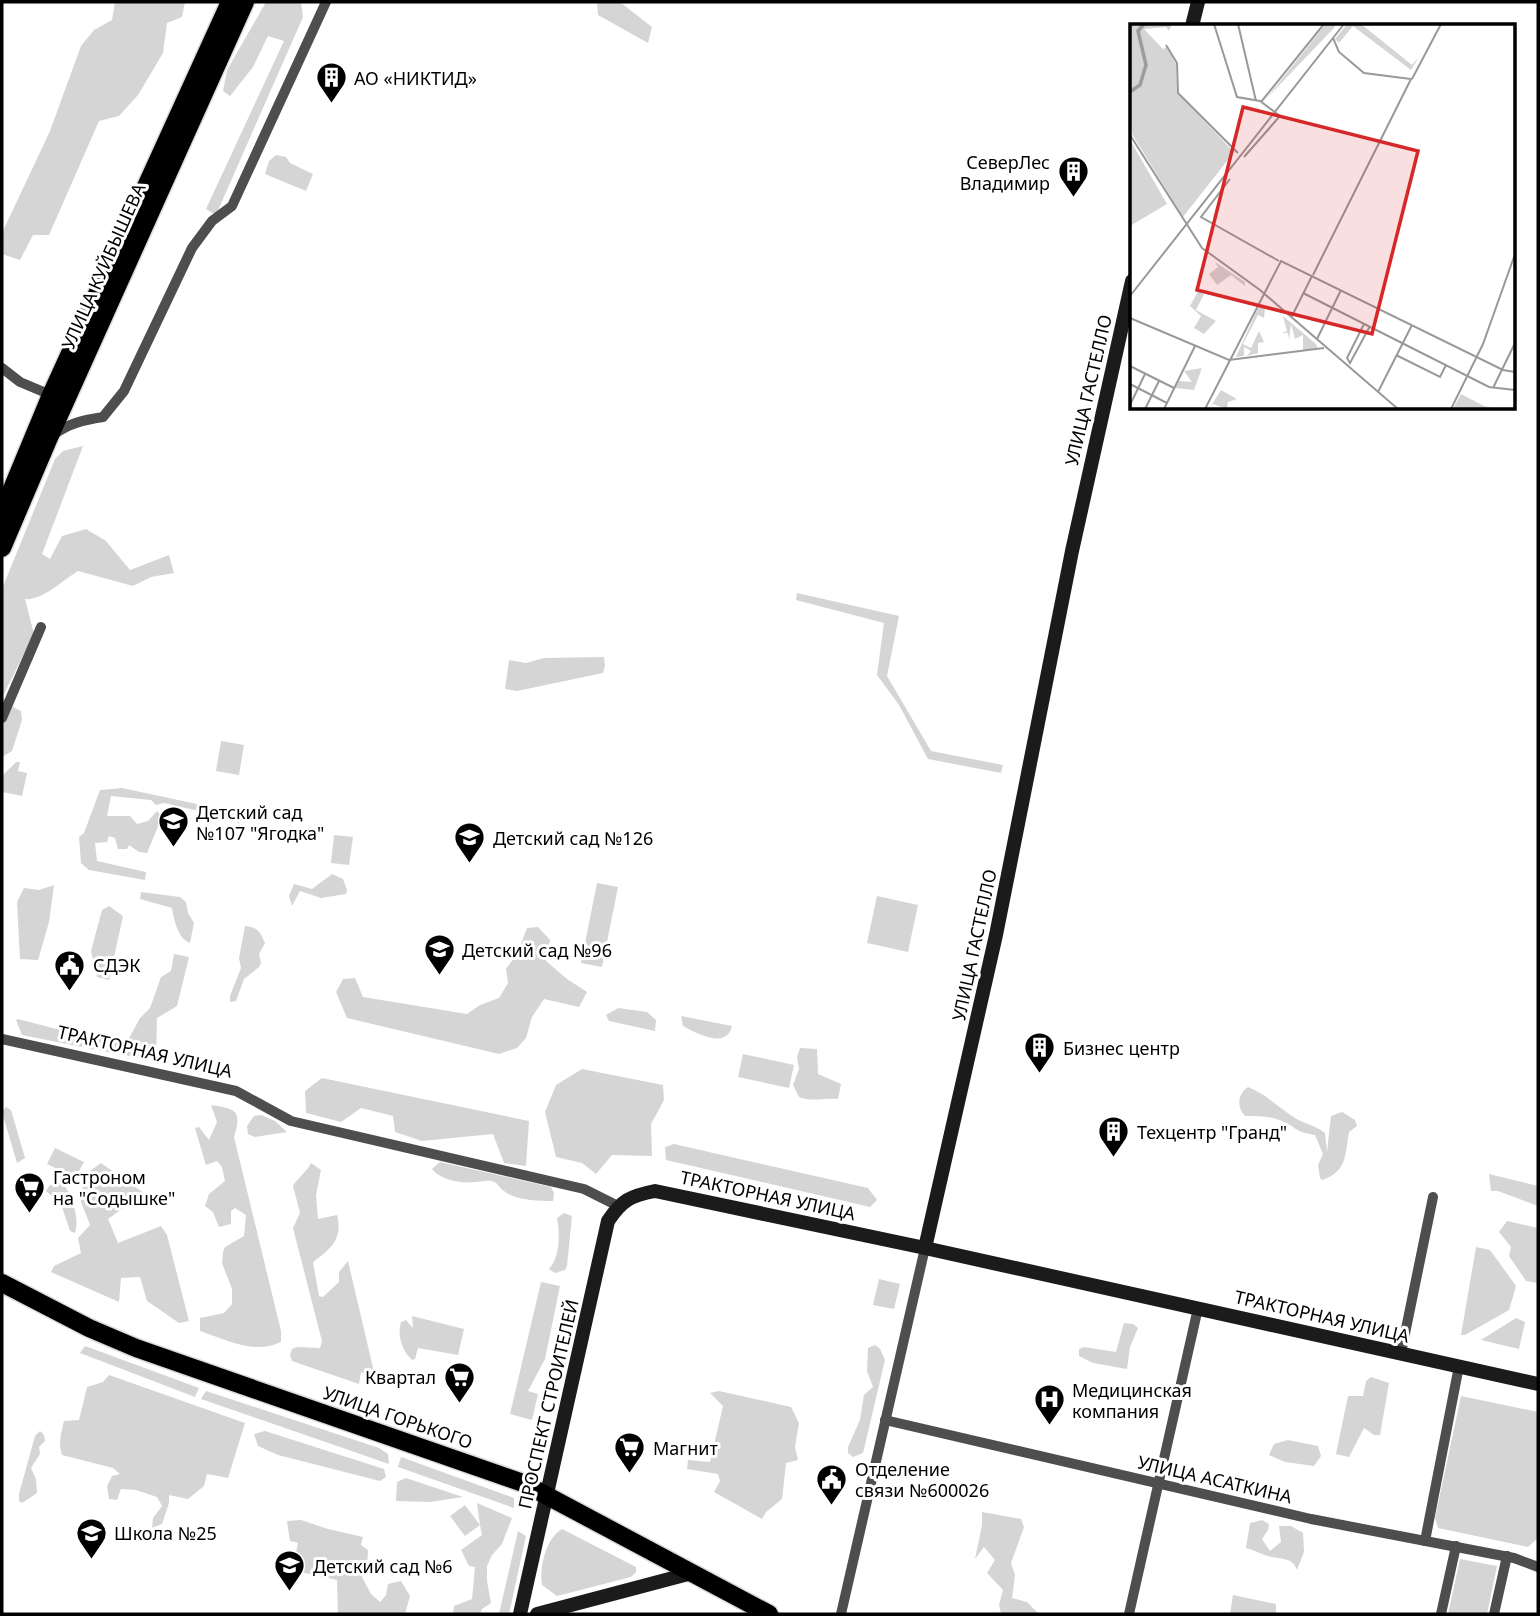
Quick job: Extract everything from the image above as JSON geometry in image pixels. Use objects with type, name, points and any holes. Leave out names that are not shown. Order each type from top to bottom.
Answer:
[{"type":"main road","name":"УЛИЦА КУЙБЫШЕВА","points":[[2,513],[51,395],[230,2]]},
{"type":"main road","name":"УЛИЦА КУЙБЫШЕВА","points":[[2,548],[245,2]]},
{"type":"main road","points":[[1192,24],[1198,2]]},
{"type":"main road","name":"УЛИЦА ГАСТЕЛЛО","points":[[925,1248],[996,935],[1072,551],[1130,290]]},
{"type":"main road","name":"ТРАКТОРНАЯ УЛИЦА","points":[[618,1206],[634,1195],[655,1191],[1538,1384]]},
{"type":"main road","name":"ПРОСПЕКТ СТРОИТЕЛЕЙ","points":[[520,1614],[607,1225],[618,1206]]},
{"type":"main road","name":"УЛИЦА ГОРЬКОГО","points":[[2,1283],[89,1328],[136,1348],[523,1483],[768,1614]]},
{"type":"main road","points":[[537,1614],[692,1573]]},
{"type":"street","points":[[48,440],[71,424],[103,417],[124,391],[192,248],[206,227],[232,206],[326,2]]},
{"type":"street","points":[[2,368],[20,382],[51,395]]},
{"type":"street","points":[[2,718],[41,627]]},
{"type":"street","name":"ТРАКТОРНАЯ УЛИЦА","points":[[2,1039],[236,1091],[291,1121],[584,1189],[618,1206]]},
{"type":"street","points":[[1401,1353],[1433,1197]]},
{"type":"street","name":"УЛИЦА ГАСТЕЛЛО","points":[[841,1614],[925,1248]]},
{"type":"street","points":[[1129,1614],[1198,1308]]},
{"type":"street","points":[[1425,1541],[1459,1366]]},
{"type":"street","name":"УЛИЦА АСАТКИНА","points":[[885,1420],[1311,1519],[1507,1556],[1538,1567]]},
{"type":"street","points":[[1441,1614],[1457,1546]]},
{"type":"street","points":[[1494,1614],[1507,1556]]},
{"type":"shaded area","points":[[115,2],[185,2],[182,17],[167,23],[163,53],[138,95],[119,116],[99,121],[49,235],[33,235],[20,260],[2,254],[2,233],[50,131],[81,46],[94,30],[112,20]]},
{"type":"shaded area","points":[[266,2],[301,2],[303,17],[216,215],[206,209],[284,41],[268,36],[253,67],[230,96],[223,91],[227,70]]},
{"type":"shaded area","points":[[597,2],[620,2],[652,27],[648,43],[598,15]]},
{"type":"shaded area","points":[[276,155],[286,157],[290,163],[313,174],[306,191],[265,174],[269,161]]},
{"type":"shaded area","points":[[83,446],[42,554],[50,559],[62,536],[86,529],[106,541],[130,570],[169,555],[174,573],[151,577],[133,586],[78,571],[38,597],[25,599],[34,634],[3,696],[5,702],[2,708],[2,589],[55,459],[63,451]]},
{"type":"shaded area","points":[[797,593],[899,616],[887,676],[931,751],[1003,765],[1001,773],[928,759],[899,705],[877,675],[884,623],[796,600]]},
{"type":"shaded area","points":[[604,657],[603,673],[517,691],[505,689],[509,660],[526,663],[544,658]]},
{"type":"shaded area","points":[[11,706],[21,711],[22,720],[12,751],[2,757],[2,728]]},
{"type":"shaded area","points":[[221,741],[244,745],[239,775],[216,771]]},
{"type":"shaded area","points":[[16,762],[20,762],[18,771],[27,773],[22,796],[2,792],[2,776]]},
{"type":"shaded area","points":[[122,788],[239,813],[239,824],[234,819],[164,803],[156,805],[151,800],[111,796],[107,816],[130,816],[137,824],[148,821],[157,811],[162,817],[147,853],[139,852],[129,845],[127,849],[118,849],[115,838],[109,836],[107,842],[95,843],[97,861],[146,872],[145,880],[89,870],[81,863],[79,837],[84,833],[100,790]]},
{"type":"shaded area","points":[[334,835],[353,837],[349,865],[331,863]]},
{"type":"shaded area","points":[[332,874],[343,879],[346,894],[321,898],[300,891],[292,906],[289,896],[294,884],[312,889]]},
{"type":"shaded area","points":[[597,883],[618,887],[602,967],[581,963]]},
{"type":"shaded area","points":[[54,885],[49,922],[38,960],[20,959],[17,902],[24,888],[39,890]]},
{"type":"shaded area","points":[[141,892],[180,897],[186,902],[194,923],[190,943],[180,933],[172,908],[140,899]]},
{"type":"shaded area","points":[[877,896],[918,905],[908,952],[867,943]]},
{"type":"shaded area","points":[[109,906],[123,916],[109,980],[97,977],[91,951],[102,910]]},
{"type":"shaded area","points":[[245,926],[258,931],[265,943],[259,954],[259,967],[244,979],[236,1001],[230,1002],[241,968],[239,958]]},
{"type":"shaded area","points":[[538,927],[550,940],[546,961],[587,992],[579,1007],[544,999],[532,1017],[526,1038],[517,1048],[499,1054],[347,1018],[336,992],[343,979],[355,978],[363,997],[467,1014],[480,1005],[499,998],[508,983],[506,969],[517,954],[527,928]]},
{"type":"shaded area","points":[[174,954],[189,957],[177,1006],[157,1018],[156,1057],[140,1058],[87,1048],[93,1038],[127,1042],[140,1018],[150,1008],[161,977],[171,971]]},
{"type":"shaded area","points":[[618,1008],[647,1012],[656,1020],[655,1031],[609,1021],[606,1015]]},
{"type":"shaded area","points":[[681,1016],[732,1026],[724,1037],[710,1038],[683,1026]]},
{"type":"shaded area","points":[[16,1020],[68,1032],[72,1030],[85,1033],[82,1047],[22,1035]]},
{"type":"shaded area","points":[[800,1048],[817,1049],[818,1074],[841,1084],[838,1099],[813,1100],[799,1097],[793,1085],[799,1069],[797,1057]]},
{"type":"shaded area","points":[[743,1054],[794,1065],[789,1088],[738,1077]]},
{"type":"shaded area","points":[[582,1069],[663,1085],[664,1100],[651,1124],[652,1156],[612,1155],[596,1174],[582,1163],[556,1157],[545,1112],[556,1085]]},
{"type":"shaded area","points":[[322,1078],[529,1121],[526,1166],[504,1163],[493,1134],[422,1141],[395,1132],[393,1116],[361,1108],[341,1122],[306,1113],[305,1091]]},
{"type":"shaded area","points":[[1248,1087],[1267,1097],[1295,1118],[1325,1133],[1327,1152],[1331,1116],[1342,1112],[1355,1120],[1357,1126],[1349,1132],[1343,1162],[1336,1172],[1322,1180],[1320,1178],[1318,1165],[1323,1154],[1315,1135],[1275,1119],[1245,1116],[1239,1100]]},
{"type":"shaded area","points":[[211,1105],[232,1110],[237,1117],[234,1137],[281,1331],[281,1342],[271,1346],[240,1345],[200,1331],[200,1318],[224,1313],[232,1304],[232,1289],[222,1263],[223,1252],[225,1247],[244,1236],[246,1215],[235,1208],[231,1211],[231,1224],[219,1227],[213,1212],[205,1206],[209,1194],[225,1181],[222,1167],[217,1161],[206,1165],[195,1128],[199,1127],[209,1140],[217,1122]]},
{"type":"shaded area","points":[[6,1107],[11,1110],[25,1158],[17,1163],[2,1112]]},
{"type":"shaded area","points":[[261,1115],[275,1121],[287,1132],[255,1137],[248,1134],[247,1126],[254,1116]]},
{"type":"shaded area","points":[[674,1144],[868,1188],[877,1200],[870,1207],[666,1160],[665,1147]]},
{"type":"shaded area","points":[[55,1148],[84,1162],[75,1178],[47,1164]]},
{"type":"shaded area","points":[[440,1162],[551,1187],[554,1193],[553,1201],[514,1196],[491,1181],[463,1182],[445,1178],[432,1169]]},
{"type":"shaded area","points":[[101,1163],[144,1193],[108,1219],[118,1243],[161,1226],[167,1235],[189,1321],[179,1323],[147,1301],[140,1277],[121,1278],[119,1302],[51,1272],[54,1266],[81,1253],[78,1238],[90,1225],[81,1202],[84,1175]]},
{"type":"shaded area","points":[[311,1163],[321,1170],[316,1195],[318,1219],[337,1215],[338,1223],[334,1243],[313,1262],[319,1296],[323,1297],[339,1282],[339,1272],[348,1261],[374,1372],[371,1378],[361,1372],[359,1384],[292,1361],[290,1355],[292,1349],[297,1347],[320,1348],[322,1341],[293,1228],[300,1213],[293,1186]]},
{"type":"shaded area","points":[[1489,1174],[1538,1186],[1538,1206],[1498,1191],[1491,1191]]},
{"type":"shaded area","points":[[63,1184],[72,1200],[76,1214],[75,1233],[70,1231],[61,1204],[46,1191],[50,1185]]},
{"type":"shaded area","points":[[564,1213],[572,1216],[567,1266],[565,1270],[555,1273],[549,1269],[558,1245],[557,1218]]},
{"type":"shaded area","points":[[1507,1221],[1538,1228],[1538,1283],[1526,1281],[1509,1256],[1511,1247],[1499,1232]]},
{"type":"shaded area","points":[[1476,1247],[1490,1250],[1516,1286],[1509,1310],[1461,1335]]},
{"type":"shaded area","points":[[879,1279],[900,1284],[894,1309],[873,1305]]},
{"type":"shaded area","points":[[541,1282],[560,1286],[545,1359],[528,1391],[538,1394],[532,1420],[510,1414]]},
{"type":"shaded area","points":[[412,1316],[464,1329],[458,1355],[418,1348],[415,1359],[412,1360],[403,1347],[400,1332],[401,1322],[406,1320],[413,1328]]},
{"type":"shaded area","points":[[1516,1318],[1525,1322],[1519,1349],[1481,1340]]},
{"type":"shaded area","points":[[1124,1323],[1138,1328],[1130,1347],[1127,1369],[1093,1363],[1079,1356],[1079,1349],[1084,1347],[1116,1352]]},
{"type":"shaded area","points":[[875,1345],[885,1360],[863,1453],[853,1457],[848,1453],[848,1447],[860,1420],[864,1395],[873,1387],[867,1371],[868,1348]]},
{"type":"shaded area","points":[[85,1346],[199,1388],[195,1397],[80,1353]]},
{"type":"shaded area","points":[[109,1375],[245,1423],[228,1478],[207,1474],[204,1486],[188,1499],[169,1495],[162,1524],[152,1528],[153,1518],[162,1506],[157,1497],[136,1490],[121,1489],[117,1500],[109,1499],[107,1486],[112,1476],[120,1474],[113,1468],[62,1455],[60,1442],[64,1421],[79,1420],[87,1387],[103,1382]]},
{"type":"shaded area","points":[[1371,1377],[1389,1383],[1380,1435],[1374,1435],[1364,1428],[1349,1457],[1336,1454],[1348,1396],[1363,1396],[1366,1381]]},
{"type":"shaded area","points":[[206,1391],[379,1448],[388,1454],[389,1464],[201,1399]]},
{"type":"shaded area","points":[[719,1391],[791,1407],[799,1423],[795,1447],[798,1460],[786,1463],[782,1499],[766,1512],[762,1519],[714,1492],[720,1481],[718,1474],[687,1469],[688,1460],[710,1462],[723,1406],[710,1393]]},
{"type":"shaded area","points":[[1461,1396],[1538,1412],[1538,1533],[1537,1539],[1528,1547],[1438,1528],[1435,1518]]},
{"type":"shaded area","points":[[40,1431],[45,1441],[39,1447],[40,1454],[31,1468],[36,1479],[37,1493],[22,1503],[19,1501],[19,1494],[35,1436]]},
{"type":"shaded area","points":[[265,1431],[384,1469],[386,1477],[380,1481],[278,1455],[258,1446],[254,1434]]},
{"type":"shaded area","points":[[1288,1440],[1318,1446],[1321,1456],[1314,1466],[1285,1462],[1269,1455],[1274,1444]]},
{"type":"shaded area","points":[[401,1457],[514,1498],[514,1508],[398,1467]]},
{"type":"shaded area","points":[[406,1478],[463,1497],[430,1502],[396,1501],[397,1482]]},
{"type":"shaded area","points":[[477,1503],[512,1518],[502,1544],[487,1566],[491,1603],[482,1609],[480,1614],[453,1614],[454,1606],[472,1599],[475,1567],[469,1566],[461,1550],[482,1535]]},
{"type":"shaded area","points":[[465,1505],[480,1525],[465,1536],[450,1516]]},
{"type":"shaded area","points":[[982,1512],[1021,1519],[1024,1527],[1011,1563],[1015,1575],[1012,1598],[1027,1602],[1039,1614],[1001,1613],[999,1605],[1003,1590],[987,1573],[995,1560],[984,1547],[975,1559]]},
{"type":"shaded area","points":[[301,1520],[363,1537],[361,1545],[368,1550],[367,1567],[362,1577],[371,1594],[380,1602],[386,1595],[388,1584],[401,1581],[410,1596],[405,1614],[338,1614],[337,1580],[286,1569],[286,1551],[296,1552],[298,1543],[290,1541],[287,1521]]},
{"type":"shaded area","points":[[1262,1520],[1269,1524],[1262,1539],[1270,1551],[1281,1542],[1279,1526],[1291,1526],[1303,1533],[1304,1552],[1297,1570],[1289,1560],[1246,1548],[1250,1523]]},
{"type":"shaded area","points":[[562,1529],[636,1567],[636,1572],[631,1577],[557,1596],[542,1585],[542,1570],[548,1546]]},
{"type":"shaded area","points":[[518,1531],[526,1536],[509,1614],[499,1614]]},
{"type":"shaded area","points":[[1460,1559],[1497,1566],[1487,1614],[1448,1614]]},
{"type":"shaded area","points":[[1233,1595],[1276,1604],[1276,1614],[1230,1614]]},
{"type":"place","name":"АО «НИКТИД»","points":[[331,105]]},
{"type":"place","name":"СеверЛес Владимир","points":[[1073,199]]},
{"type":"place","name":"Детский сад №107 \"Ягодка\"","points":[[173,849]]},
{"type":"place","name":"Детский сад №126","points":[[470,865]]},
{"type":"place","name":"Детский сад №96","points":[[439,977]]},
{"type":"place","name":"СДЭК","points":[[70,992]]},
{"type":"place","name":"Бизнес центр","points":[[1040,1075]]},
{"type":"place","name":"Техцентр \"Гранд\"","points":[[1114,1159]]},
{"type":"place","name":"Гастроном на \"Содышке\"","points":[[30,1214]]},
{"type":"place","name":"Квартал","points":[[459,1404]]},
{"type":"place","name":"Медицинская компания","points":[[1049,1427]]},
{"type":"place","name":"Магнит","points":[[630,1475]]},
{"type":"place","name":"Отделение связи №600026","points":[[832,1506]]},
{"type":"place","name":"Школа №25","points":[[91,1560]]},
{"type":"place","name":"Детский сад №6","points":[[290,1593]]}]
